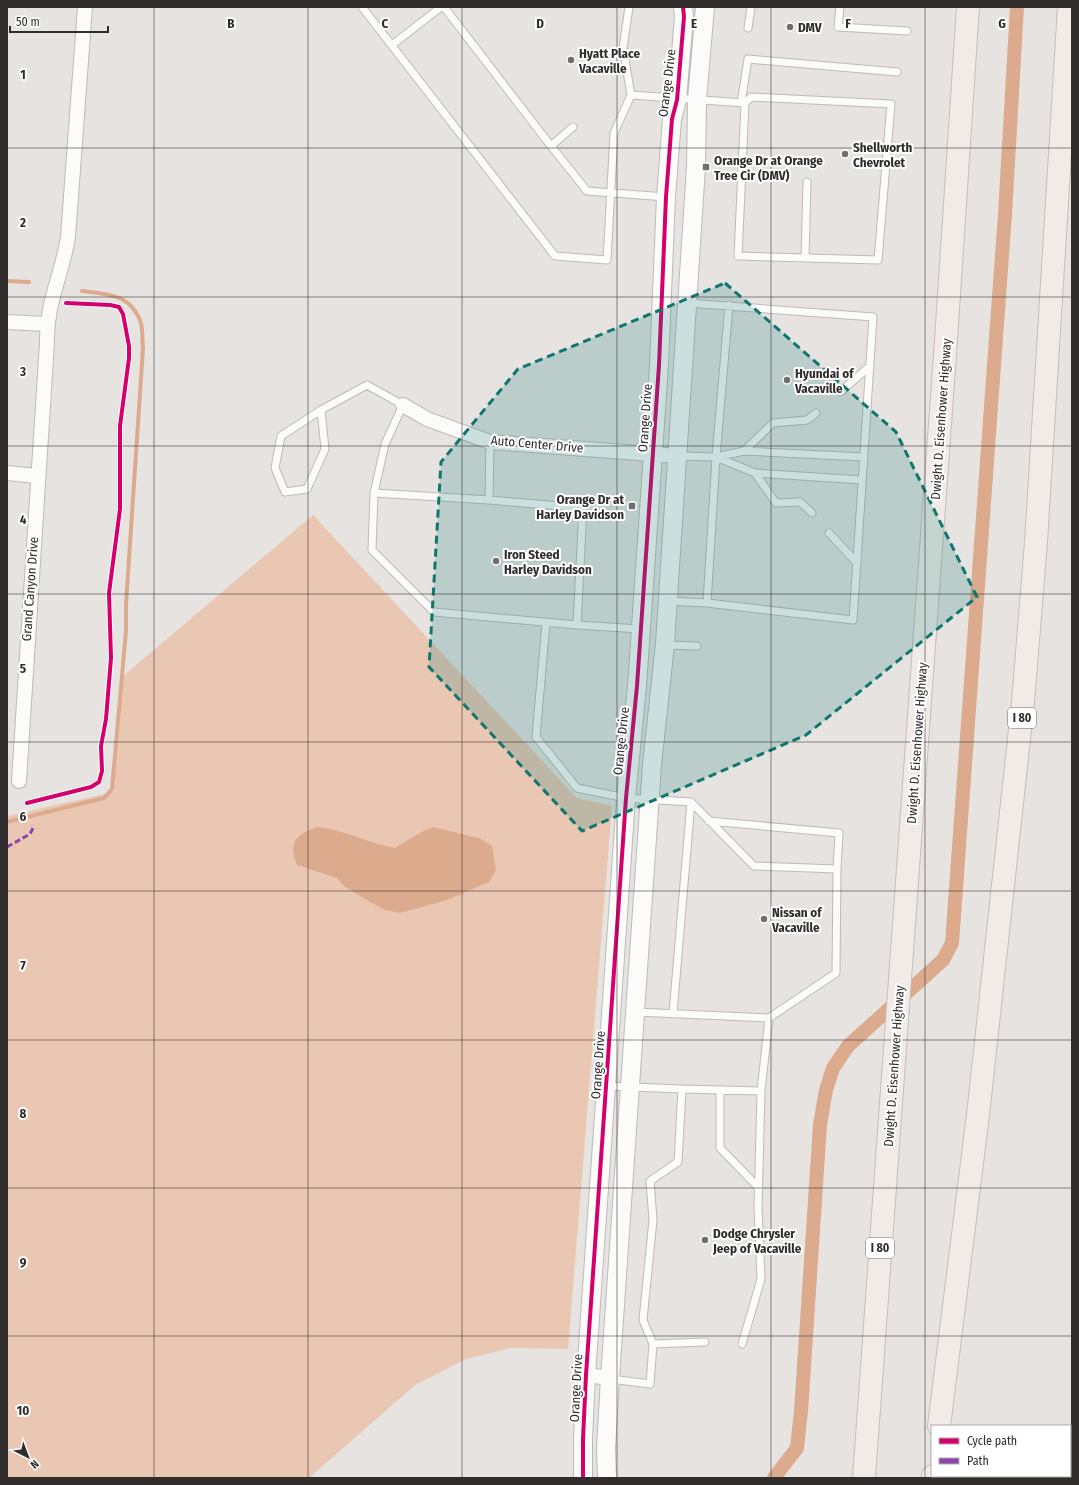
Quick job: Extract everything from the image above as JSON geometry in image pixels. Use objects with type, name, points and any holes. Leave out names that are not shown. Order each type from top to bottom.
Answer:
[{"type":"highway","name":"Dwight D. Eisenhower Highway","points":[[864,1478],[946,347],[968,7]]},
{"type":"highway","name":"I 80","points":[[939,1425],[980,1091],[1023,702],[1036,542],[1069,7]]},
{"type":"street","name":"Grand Canyon Drive","points":[[18,781],[14,751],[37,476],[47,342],[46,324],[51,298],[65,257],[68,237],[85,7]]},
{"type":"street","name":"Orange Drive","points":[[583,1478],[586,1375],[626,798],[641,629],[660,343],[666,198],[672,119],[677,100],[684,17],[683,7]]},
{"type":"street","points":[[607,1478],[606,1448],[610,1378],[650,800],[668,601],[696,167],[697,100],[705,7]]},
{"type":"street","points":[[7,322],[46,324]]},
{"type":"street","name":"Auto Center Drive","points":[[403,405],[427,419],[490,442],[678,456]]},
{"type":"street","points":[[7,473],[37,476]]},
{"type":"street","points":[[586,1375],[610,1378]]},
{"type":"lane","points":[[362,7],[555,256],[607,260],[614,133],[631,95],[623,48],[629,7]]},
{"type":"lane","points":[[392,46],[441,7]]},
{"type":"lane","points":[[444,7],[587,191],[666,198]]},
{"type":"lane","points":[[748,28],[751,7]]},
{"type":"lane","points":[[840,7],[838,27],[907,31]]},
{"type":"lane","points":[[631,95],[677,100],[743,103],[751,97],[891,104],[878,260],[738,256],[743,103],[748,59],[897,72]]},
{"type":"lane","points":[[551,146],[573,127]]},
{"type":"lane","points":[[805,258],[807,182]]},
{"type":"lane","points":[[668,601],[707,603],[853,620],[870,366],[873,317],[687,303]]},
{"type":"lane","points":[[707,603],[716,457],[729,305]]},
{"type":"lane","points":[[840,392],[870,366]]},
{"type":"lane","points":[[321,410],[325,449],[307,489],[285,492],[275,468],[281,436],[321,410],[367,385],[403,405],[385,444],[374,493],[372,550],[434,612],[546,623],[641,629]]},
{"type":"lane","points":[[744,451],[773,423],[808,420],[816,413]]},
{"type":"lane","points":[[489,500],[490,442]]},
{"type":"lane","points":[[678,456],[716,457],[744,451],[864,457]]},
{"type":"lane","points":[[716,457],[755,473],[862,480]]},
{"type":"lane","points":[[755,473],[776,503],[800,502],[812,513]]},
{"type":"lane","points":[[374,493],[489,500],[583,508],[577,625]]},
{"type":"lane","points":[[830,533],[857,563]]},
{"type":"lane","points":[[546,623],[536,737],[577,788],[626,798],[691,802],[754,866],[837,869]]},
{"type":"lane","points":[[665,644],[697,646]]},
{"type":"lane","points":[[673,1013],[691,802]]},
{"type":"lane","points":[[635,1012],[768,1018],[836,973],[837,869],[839,833],[710,821]]},
{"type":"lane","points":[[742,1344],[761,1279],[759,1188],[761,1091],[768,1018]]},
{"type":"lane","points":[[606,1086],[630,1088],[761,1091]]},
{"type":"lane","points":[[610,1378],[650,1384],[653,1344],[643,1320],[653,1220],[650,1181],[678,1162],[682,1089]]},
{"type":"lane","points":[[720,1090],[720,1148],[759,1188]]},
{"type":"lane","points":[[653,1344],[705,1342]]},
{"type":"highlighted area","points":[[725,283],[896,432],[977,597],[806,735],[582,831],[429,667],[441,462],[518,369]]},
{"type":"shaded area","points":[[313,515],[577,798],[612,806],[568,1349],[511,1348],[466,1359],[415,1385],[309,1478],[7,1478],[7,816],[113,792],[122,677]]},
{"type":"shaded area","points":[[317,827],[336,830],[395,848],[423,831],[433,827],[479,838],[492,846],[496,870],[489,882],[447,900],[400,913],[385,910],[344,886],[337,878],[297,865],[293,851],[295,841],[303,833]]},
{"type":"waterway","points":[[774,1478],[797,1448],[801,1411],[820,1125],[826,1090],[833,1068],[848,1046],[943,960],[952,943],[1005,214],[1017,7]]},
{"type":"waterway","points":[[7,281],[29,282]]},
{"type":"waterway","points":[[7,822],[104,798],[112,789],[126,631],[126,604],[143,348],[141,323],[137,313],[131,306],[118,297],[82,291]]},
{"type":"marked path","points":[[7,847],[30,834],[33,828],[32,825]]},
{"type":"cycle path","points":[[583,1478],[586,1375],[626,798],[637,686],[659,365],[666,197],[672,119],[677,100],[684,17],[683,7]]},
{"type":"cycle path","points":[[27,803],[91,787],[99,782],[102,771],[101,746],[106,719],[111,658],[109,593],[120,509],[120,426],[129,358],[129,346],[123,314],[119,307],[110,305],[66,303]]},
{"type":"place","name":"DMV","points":[[790,27]]},
{"type":"place","name":"Hyatt Place Vacaville","points":[[571,60]]},
{"type":"place","name":"Shellworth Chevrolet","points":[[845,154]]},
{"type":"place","name":"Orange Dr at Orange Tree Cir (DMV)","points":[[706,167]]},
{"type":"place","name":"Hyundai of Vacaville","points":[[787,380]]},
{"type":"place","name":"Orange Dr at Harley Davidson","points":[[632,506]]},
{"type":"place","name":"Iron Steed Harley Davidson","points":[[496,561]]},
{"type":"place","name":"Nissan of Vacaville","points":[[764,919]]},
{"type":"place","name":"Dodge Chrysler Jeep of Vacaville","points":[[705,1240]]}]
